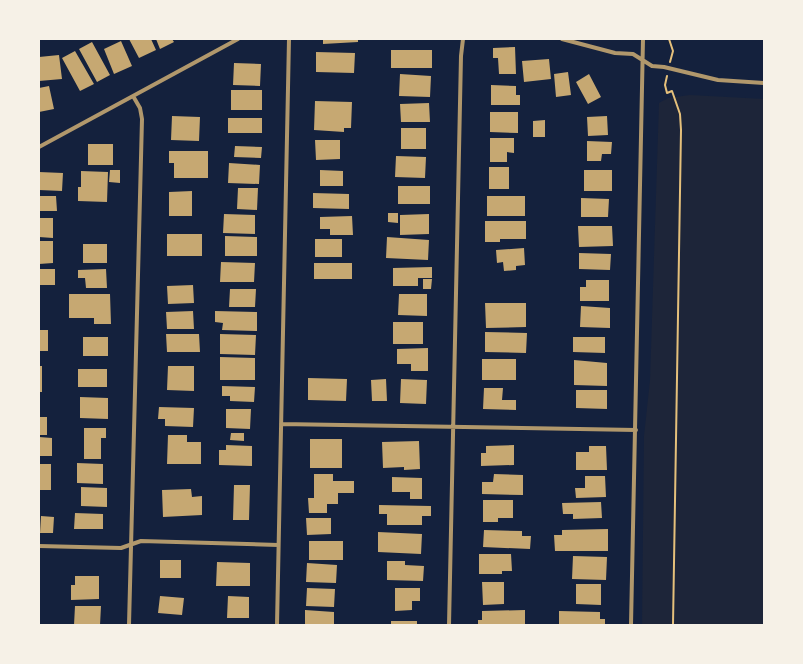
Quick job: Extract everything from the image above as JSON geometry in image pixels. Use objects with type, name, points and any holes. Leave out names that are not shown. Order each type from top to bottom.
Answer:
[{"type":"street","points":[[39,147],[238,39]]},
{"type":"street","points":[[277,625],[289,39]]},
{"type":"street","points":[[449,625],[460,56],[463,39]]},
{"type":"street","points":[[562,39],[615,53],[634,54],[652,66],[664,66],[718,80],[764,83]]},
{"type":"street","points":[[631,625],[643,39]]},
{"type":"street","points":[[129,625],[142,119],[140,108],[133,96]]},
{"type":"street","points":[[281,424],[636,430]]},
{"type":"street","points":[[39,546],[121,548],[140,541],[278,545]]},
{"type":"path","points":[[669,39],[673,51],[671,58]]},
{"type":"path","points":[[666,81],[667,93],[672,91],[680,114],[681,130],[673,625]]},
{"type":"shaded area","points":[[690,95],[764,99],[764,625],[642,625],[644,436],[650,380],[659,103],[668,98]]},
{"type":"building","points":[[129,39],[151,39],[156,50],[139,58]]},
{"type":"building","points":[[156,39],[172,39],[174,42],[160,49]]},
{"type":"building","points":[[323,39],[358,39],[358,42],[323,44]]},
{"type":"building","points":[[121,41],[132,66],[114,74],[104,49]]},
{"type":"building","points":[[92,42],[110,75],[97,82],[79,49]]},
{"type":"building","points":[[515,47],[516,74],[499,74],[498,58],[493,58],[493,48]]},
{"type":"building","points":[[391,50],[432,50],[432,68],[391,68]]},
{"type":"building","points":[[75,51],[94,84],[80,91],[62,58]]},
{"type":"building","points":[[316,52],[355,53],[354,73],[316,72]]},
{"type":"building","points":[[59,55],[62,79],[39,81],[39,57]]},
{"type":"building","points":[[549,59],[551,79],[524,82],[522,61]]},
{"type":"building","points":[[234,63],[261,64],[260,86],[233,85]]},
{"type":"building","points":[[568,72],[571,95],[556,97],[554,74]]},
{"type":"building","points":[[400,74],[431,76],[430,97],[399,96]]},
{"type":"building","points":[[589,74],[601,97],[588,104],[576,82]]},
{"type":"building","points":[[491,85],[516,86],[516,95],[520,95],[520,105],[491,105]]},
{"type":"building","points":[[49,86],[54,109],[39,112],[39,88]]},
{"type":"building","points":[[231,90],[262,90],[262,110],[231,110]]},
{"type":"building","points":[[315,101],[352,102],[351,128],[344,128],[344,132],[314,130]]},
{"type":"building","points":[[429,103],[430,122],[401,122],[400,104]]},
{"type":"building","points":[[490,112],[518,112],[518,133],[490,132]]},
{"type":"building","points":[[172,116],[200,117],[199,141],[171,140]]},
{"type":"building","points":[[607,116],[608,135],[588,136],[587,117]]},
{"type":"building","points":[[228,118],[262,118],[262,133],[228,133]]},
{"type":"building","points":[[545,120],[545,137],[533,137],[533,121]]},
{"type":"building","points":[[401,128],[426,128],[426,149],[401,149]]},
{"type":"building","points":[[490,138],[514,138],[514,153],[507,152],[507,162],[490,162]]},
{"type":"building","points":[[315,140],[340,140],[340,159],[316,160]]},
{"type":"building","points":[[587,141],[612,142],[611,154],[602,154],[601,161],[587,161]]},
{"type":"building","points":[[88,144],[113,144],[113,165],[88,165]]},
{"type":"building","points":[[235,146],[262,147],[261,158],[234,157]]},
{"type":"building","points":[[169,151],[208,151],[208,178],[174,178],[174,163],[169,163]]},
{"type":"building","points":[[396,156],[426,157],[425,178],[395,177]]},
{"type":"building","points":[[229,163],[260,165],[259,184],[228,183]]},
{"type":"building","points":[[489,167],[509,167],[509,189],[489,189]]},
{"type":"building","points":[[110,170],[120,170],[120,183],[109,182]]},
{"type":"building","points":[[320,170],[343,171],[343,186],[320,186]]},
{"type":"building","points":[[584,170],[612,170],[612,191],[584,191]]},
{"type":"building","points":[[81,171],[108,172],[107,202],[78,201],[78,187],[81,187]]},
{"type":"building","points":[[39,172],[63,173],[62,191],[39,190]]},
{"type":"building","points":[[398,186],[430,186],[430,204],[398,204]]},
{"type":"building","points":[[238,188],[258,188],[257,210],[237,209]]},
{"type":"building","points":[[192,191],[192,216],[169,216],[169,192]]},
{"type":"building","points":[[313,193],[349,194],[349,209],[313,208]]},
{"type":"building","points":[[39,196],[56,196],[57,211],[39,211]]},
{"type":"building","points":[[487,196],[525,196],[525,216],[487,216]]},
{"type":"building","points":[[581,198],[609,199],[608,217],[581,217]]},
{"type":"building","points":[[388,213],[398,213],[398,223],[388,222]]},
{"type":"building","points":[[224,214],[255,215],[255,234],[223,233]]},
{"type":"building","points":[[429,214],[429,234],[400,235],[400,215]]},
{"type":"building","points":[[352,216],[353,235],[330,235],[330,229],[320,229],[320,217]]},
{"type":"building","points":[[39,218],[53,218],[53,238],[39,237]]},
{"type":"building","points":[[485,221],[526,221],[526,239],[500,239],[500,242],[485,242]]},
{"type":"building","points":[[578,226],[612,226],[613,246],[579,247]]},
{"type":"building","points":[[167,234],[202,234],[202,256],[167,256]]},
{"type":"building","points":[[225,236],[257,237],[257,256],[225,256]]},
{"type":"building","points":[[387,237],[429,240],[428,260],[386,258]]},
{"type":"building","points":[[315,239],[342,239],[342,257],[315,257]]},
{"type":"building","points":[[39,241],[53,241],[53,263],[39,264]]},
{"type":"building","points":[[83,244],[107,244],[107,263],[83,263]]},
{"type":"building","points":[[524,248],[525,265],[516,266],[516,270],[504,271],[503,262],[497,263],[496,250]]},
{"type":"building","points":[[579,253],[611,254],[610,270],[579,269]]},
{"type":"building","points":[[221,262],[255,263],[254,282],[220,282]]},
{"type":"building","points":[[314,263],[352,263],[352,279],[314,279]]},
{"type":"building","points":[[432,267],[432,278],[418,278],[418,286],[393,286],[393,268]]},
{"type":"building","points":[[39,269],[55,269],[55,285],[39,285]]},
{"type":"building","points":[[106,269],[107,288],[86,288],[85,278],[78,278],[78,270]]},
{"type":"building","points":[[423,279],[432,279],[431,289],[423,289]]},
{"type":"building","points":[[586,280],[609,280],[609,301],[580,301],[580,287],[586,287]]},
{"type":"building","points":[[193,285],[194,303],[168,304],[167,286]]},
{"type":"building","points":[[230,289],[256,289],[255,307],[229,307]]},
{"type":"building","points":[[69,294],[110,294],[111,324],[94,324],[94,318],[69,318]]},
{"type":"building","points":[[399,294],[427,294],[427,316],[398,315]]},
{"type":"building","points":[[485,303],[526,303],[526,327],[486,328]]},
{"type":"building","points":[[581,306],[610,308],[610,328],[580,327]]},
{"type":"building","points":[[193,311],[194,329],[167,329],[166,312]]},
{"type":"building","points":[[215,311],[257,312],[257,331],[222,330],[223,323],[215,322]]},
{"type":"building","points":[[393,322],[423,322],[423,344],[393,344]]},
{"type":"building","points":[[39,330],[48,330],[48,351],[39,351]]},
{"type":"building","points":[[485,332],[527,333],[526,353],[485,352]]},
{"type":"building","points":[[166,334],[199,334],[200,352],[167,352]]},
{"type":"building","points":[[220,334],[256,335],[255,355],[220,354]]},
{"type":"building","points":[[83,337],[108,337],[108,356],[83,356]]},
{"type":"building","points":[[573,337],[605,337],[605,353],[573,352]]},
{"type":"building","points":[[428,348],[428,371],[411,371],[411,364],[397,364],[397,349]]},
{"type":"building","points":[[220,357],[255,358],[255,380],[220,380]]},
{"type":"building","points":[[482,359],[516,359],[516,380],[482,380]]},
{"type":"building","points":[[574,360],[607,363],[607,386],[574,385]]},
{"type":"building","points":[[39,366],[42,366],[42,392],[39,392]]},
{"type":"building","points":[[168,366],[194,366],[194,391],[167,390]]},
{"type":"building","points":[[78,369],[107,369],[107,387],[78,387]]},
{"type":"building","points":[[308,378],[347,379],[346,401],[308,400]]},
{"type":"building","points":[[386,379],[387,401],[372,401],[371,380]]},
{"type":"building","points":[[401,379],[427,380],[426,404],[400,403]]},
{"type":"building","points":[[222,386],[255,387],[254,402],[230,401],[230,396],[222,396]]},
{"type":"building","points":[[484,388],[503,388],[502,400],[516,400],[516,410],[483,409]]},
{"type":"building","points":[[576,390],[607,390],[607,409],[576,408]]},
{"type":"building","points":[[80,397],[108,398],[108,419],[80,418]]},
{"type":"building","points":[[159,407],[194,408],[193,427],[165,426],[165,419],[158,419]]},
{"type":"building","points":[[226,409],[251,409],[250,429],[226,428]]},
{"type":"building","points":[[39,417],[47,417],[47,435],[39,435]]},
{"type":"building","points":[[84,428],[106,428],[106,438],[101,438],[101,459],[84,459]]},
{"type":"building","points":[[231,433],[244,433],[244,441],[230,440]]},
{"type":"building","points":[[168,435],[187,435],[187,442],[201,442],[201,464],[167,464]]},
{"type":"building","points":[[39,437],[52,438],[52,456],[39,456]]},
{"type":"building","points":[[310,439],[342,439],[342,468],[310,468]]},
{"type":"building","points":[[419,441],[420,469],[404,470],[404,467],[383,468],[382,442]]},
{"type":"building","points":[[226,445],[252,446],[252,466],[219,465],[219,450],[226,450]]},
{"type":"building","points":[[514,445],[514,465],[481,466],[481,453],[486,453],[486,446]]},
{"type":"building","points":[[589,446],[606,446],[607,470],[576,470],[576,452],[589,452]]},
{"type":"building","points":[[77,463],[103,464],[103,484],[77,483]]},
{"type":"building","points":[[39,464],[51,464],[51,490],[39,490]]},
{"type":"building","points":[[314,474],[333,474],[333,481],[354,481],[354,493],[338,493],[338,504],[327,504],[327,513],[309,513],[308,498],[314,498]]},
{"type":"building","points":[[494,474],[523,475],[523,495],[482,494],[482,482],[493,482]]},
{"type":"building","points":[[585,476],[605,476],[606,497],[576,498],[575,488],[585,488]]},
{"type":"building","points":[[392,477],[422,478],[422,499],[410,499],[410,492],[392,492]]},
{"type":"building","points":[[234,485],[250,485],[249,520],[233,520]]},
{"type":"building","points":[[81,487],[107,488],[107,507],[81,506]]},
{"type":"building","points":[[191,489],[192,497],[202,496],[202,515],[163,517],[162,490]]},
{"type":"building","points":[[483,500],[513,500],[513,518],[498,518],[498,522],[483,522]]},
{"type":"building","points":[[601,502],[602,518],[573,519],[573,514],[563,514],[562,503]]},
{"type":"building","points":[[379,505],[431,506],[431,516],[422,516],[422,525],[387,525],[387,514],[379,514]]},
{"type":"building","points":[[75,513],[103,514],[103,529],[74,529]]},
{"type":"building","points":[[41,516],[54,517],[53,533],[40,533]]},
{"type":"building","points":[[306,518],[331,518],[331,534],[307,535]]},
{"type":"building","points":[[608,529],[608,551],[555,551],[554,535],[562,535],[562,530]]},
{"type":"building","points":[[484,530],[522,531],[522,536],[531,536],[530,549],[483,547]]},
{"type":"building","points":[[378,532],[422,534],[421,554],[378,552]]},
{"type":"building","points":[[309,541],[343,541],[343,560],[309,560]]},
{"type":"building","points":[[479,554],[511,554],[512,571],[502,571],[502,574],[479,574]]},
{"type":"building","points":[[573,556],[607,557],[606,580],[572,579]]},
{"type":"building","points":[[160,560],[181,560],[181,578],[160,578]]},
{"type":"building","points":[[387,561],[405,561],[405,565],[424,566],[423,581],[387,580]]},
{"type":"building","points":[[217,562],[250,563],[250,586],[216,586]]},
{"type":"building","points":[[307,563],[337,565],[336,583],[306,582]]},
{"type":"building","points":[[75,576],[99,576],[99,599],[71,600],[71,585],[75,585]]},
{"type":"building","points":[[482,582],[504,582],[504,604],[483,605]]},
{"type":"building","points":[[576,584],[601,584],[601,605],[576,604]]},
{"type":"building","points":[[307,588],[335,589],[334,607],[306,606]]},
{"type":"building","points":[[395,588],[420,588],[420,601],[412,601],[412,610],[395,611]]},
{"type":"building","points":[[160,596],[184,598],[182,615],[158,613]]},
{"type":"building","points":[[228,596],[249,597],[249,618],[227,618]]},
{"type":"building","points":[[75,606],[101,606],[100,625],[74,625]]},
{"type":"building","points":[[305,610],[334,612],[334,625],[305,625]]},
{"type":"building","points":[[525,610],[525,625],[478,625],[478,620],[482,620],[482,611]]},
{"type":"building","points":[[559,611],[600,612],[600,619],[605,619],[605,625],[559,625]]},
{"type":"building","points":[[391,621],[417,621],[417,625],[391,625]]}]
